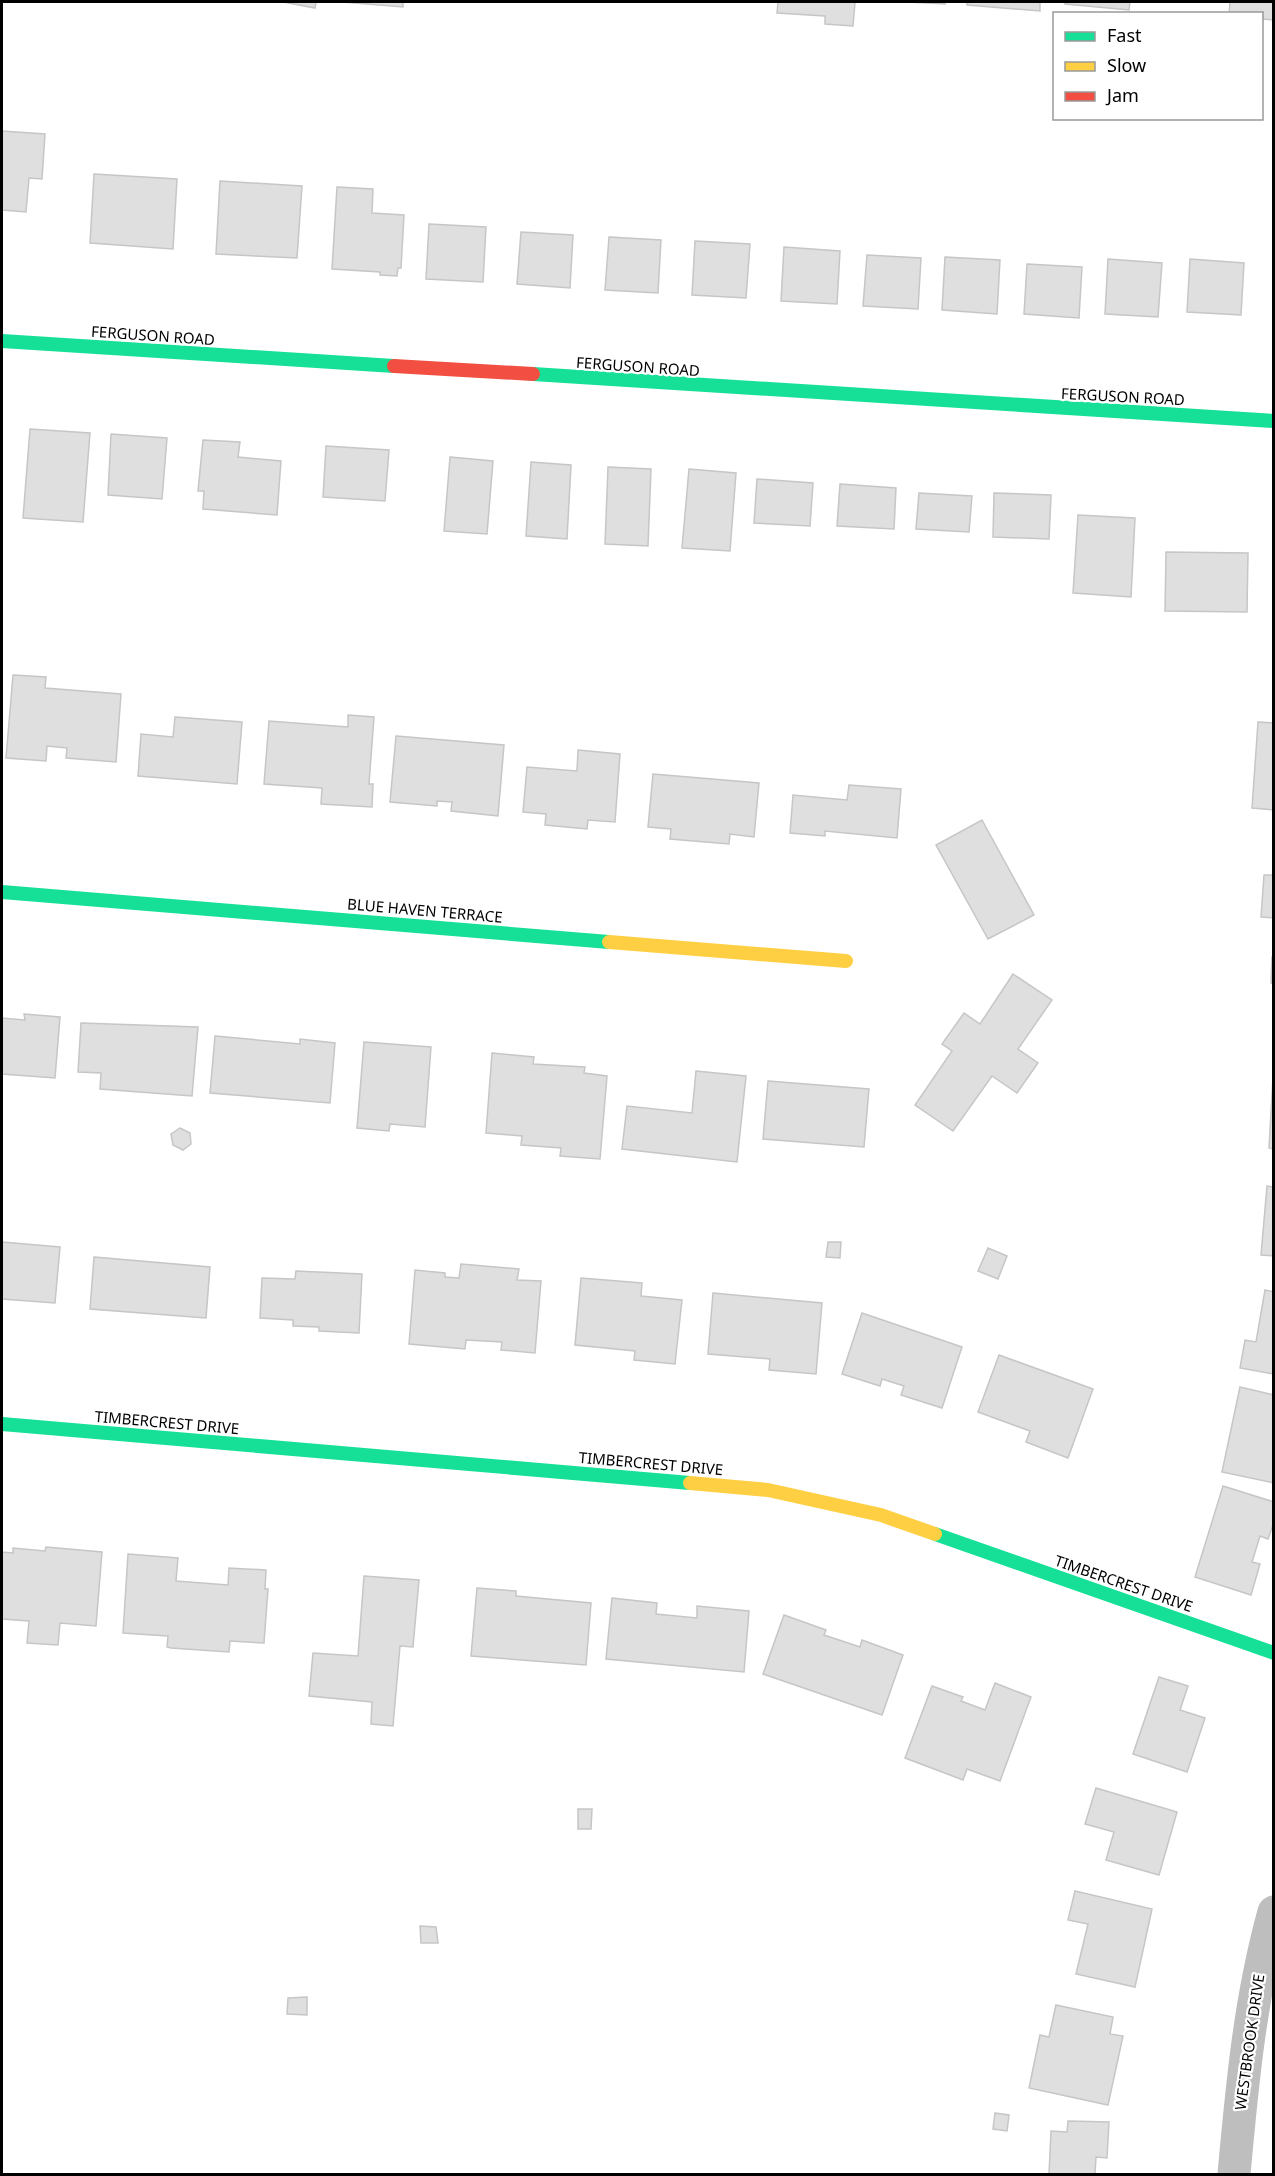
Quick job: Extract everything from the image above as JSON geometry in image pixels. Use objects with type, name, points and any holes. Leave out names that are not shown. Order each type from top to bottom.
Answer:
[{"type":"street","name":"FERGUSON ROAD","points":[[2,342],[1274,421]]},
{"type":"street","name":"BLUE HAVEN TERRACE","points":[[2,892],[846,961]]},
{"type":"street","name":"TIMBERCREST DRIVE","points":[[2,1424],[768,1490],[880,1515],[1274,1653]]},
{"type":"street","name":"WESTBROOK DRIVE","points":[[1234,2175],[1247,2039],[1261,1957],[1274,1912]]},
{"type":"building","points":[[283,2],[316,2],[315,8]]},
{"type":"building","points":[[342,2],[403,2],[403,7]]},
{"type":"building","points":[[778,2],[855,2],[853,26],[825,24],[825,16],[777,13]]},
{"type":"building","points":[[907,2],[945,2],[945,4]]},
{"type":"building","points":[[967,2],[1040,2],[1040,11],[967,5]]},
{"type":"building","points":[[1065,2],[1130,2],[1129,10],[1065,4]]},
{"type":"building","points":[[1230,2],[1274,2],[1274,20],[1263,19],[1263,12],[1229,12]]},
{"type":"building","points":[[2,131],[45,134],[42,179],[29,178],[26,212],[2,210]]},
{"type":"building","points":[[94,174],[177,179],[173,249],[90,243]]},
{"type":"building","points":[[220,181],[302,186],[297,258],[216,254]]},
{"type":"building","points":[[337,187],[373,189],[372,213],[404,215],[401,268],[398,268],[397,276],[380,275],[380,272],[332,269]]},
{"type":"building","points":[[429,224],[486,227],[483,282],[426,279]]},
{"type":"building","points":[[521,232],[573,235],[570,288],[517,284]]},
{"type":"building","points":[[609,237],[661,240],[658,293],[605,290]]},
{"type":"building","points":[[695,241],[750,244],[746,298],[692,295]]},
{"type":"building","points":[[784,247],[840,251],[837,304],[781,301]]},
{"type":"building","points":[[867,255],[921,258],[918,309],[863,306]]},
{"type":"building","points":[[945,257],[1000,260],[997,314],[942,310]]},
{"type":"building","points":[[1108,259],[1162,263],[1158,317],[1105,314]]},
{"type":"building","points":[[1190,259],[1244,263],[1241,315],[1187,312]]},
{"type":"building","points":[[1027,264],[1082,267],[1079,318],[1024,314]]},
{"type":"building","points":[[30,429],[90,433],[83,522],[23,518]]},
{"type":"building","points":[[111,434],[167,438],[162,499],[108,495]]},
{"type":"building","points":[[203,440],[240,442],[238,457],[281,461],[277,515],[203,509],[204,491],[198,491]]},
{"type":"building","points":[[326,446],[389,450],[385,501],[323,497]]},
{"type":"building","points":[[450,457],[493,461],[487,534],[444,531]]},
{"type":"building","points":[[531,462],[571,465],[567,539],[526,536]]},
{"type":"building","points":[[608,467],[651,469],[648,546],[605,544]]},
{"type":"building","points":[[689,469],[736,473],[730,551],[682,548]]},
{"type":"building","points":[[757,479],[813,483],[810,526],[754,523]]},
{"type":"building","points":[[840,484],[896,488],[894,529],[837,526]]},
{"type":"building","points":[[919,493],[972,496],[969,532],[916,529]]},
{"type":"building","points":[[994,493],[1051,495],[1049,539],[993,537]]},
{"type":"building","points":[[1078,515],[1135,518],[1131,597],[1073,593]]},
{"type":"building","points":[[1166,552],[1248,553],[1247,612],[1165,611]]},
{"type":"building","points":[[13,675],[46,677],[45,688],[121,694],[116,762],[66,758],[67,748],[47,746],[46,761],[6,758]]},
{"type":"building","points":[[348,715],[374,717],[369,784],[373,784],[372,807],[321,804],[322,788],[264,784],[269,721],[348,727]]},
{"type":"building","points":[[175,717],[242,722],[237,784],[138,776],[141,734],[173,737]]},
{"type":"building","points":[[1258,722],[1274,723],[1274,810],[1252,808]]},
{"type":"building","points":[[396,736],[504,745],[498,816],[451,811],[452,802],[437,801],[437,806],[390,802]]},
{"type":"building","points":[[578,750],[620,754],[615,822],[588,820],[587,829],[545,825],[546,814],[523,812],[527,767],[577,771]]},
{"type":"building","points":[[653,774],[759,783],[754,837],[730,834],[729,844],[670,839],[671,829],[648,827]]},
{"type":"building","points":[[849,785],[901,789],[897,838],[825,831],[825,836],[790,833],[793,795],[847,800]]},
{"type":"building","points":[[982,820],[1034,915],[988,939],[936,845]]},
{"type":"building","points":[[1264,875],[1274,875],[1274,918],[1261,917]]},
{"type":"building","points":[[1272,957],[1274,957],[1274,984],[1271,983]]},
{"type":"building","points":[[1013,974],[1052,1000],[1018,1049],[1038,1063],[1017,1093],[992,1076],[953,1131],[915,1105],[952,1051],[942,1044],[964,1013],[980,1024]]},
{"type":"building","points":[[24,1014],[60,1017],[55,1078],[2,1074],[2,1018],[25,1020]]},
{"type":"building","points":[[81,1023],[198,1027],[192,1096],[100,1089],[101,1073],[78,1072]]},
{"type":"building","points":[[215,1036],[300,1044],[300,1039],[335,1043],[330,1103],[210,1093]]},
{"type":"building","points":[[364,1042],[431,1047],[425,1127],[390,1124],[389,1131],[357,1128]]},
{"type":"building","points":[[492,1053],[534,1057],[533,1064],[585,1067],[584,1073],[607,1076],[600,1159],[560,1156],[561,1148],[521,1145],[522,1136],[486,1133]]},
{"type":"building","points":[[696,1071],[746,1076],[737,1162],[622,1149],[627,1106],[692,1113]]},
{"type":"building","points":[[1274,1077],[1274,1149],[1269,1148]]},
{"type":"building","points":[[768,1081],[869,1089],[864,1147],[763,1139]]},
{"type":"building","points":[[180,1128],[190,1133],[191,1144],[183,1150],[173,1145],[171,1134]]},
{"type":"building","points":[[1267,1186],[1274,1187],[1274,1256],[1261,1255]]},
{"type":"building","points":[[2,1242],[60,1247],[55,1303],[2,1299]]},
{"type":"building","points":[[828,1242],[841,1242],[840,1258],[826,1257]]},
{"type":"building","points":[[988,1248],[1007,1256],[998,1279],[978,1271]]},
{"type":"building","points":[[94,1257],[210,1267],[206,1318],[90,1309]]},
{"type":"building","points":[[461,1264],[519,1269],[517,1280],[541,1281],[535,1353],[501,1350],[502,1342],[466,1340],[465,1349],[409,1344],[415,1270],[445,1273],[445,1277],[459,1278]]},
{"type":"building","points":[[296,1271],[362,1274],[359,1333],[319,1331],[319,1327],[293,1326],[293,1320],[260,1318],[262,1278],[295,1279]]},
{"type":"building","points":[[581,1278],[642,1283],[641,1296],[682,1300],[675,1364],[634,1360],[635,1351],[575,1345]]},
{"type":"building","points":[[1265,1290],[1274,1292],[1274,1374],[1240,1368],[1245,1340],[1256,1342]]},
{"type":"building","points":[[713,1293],[822,1303],[816,1374],[769,1370],[770,1359],[708,1354]]},
{"type":"building","points":[[862,1313],[962,1347],[942,1408],[901,1395],[904,1386],[882,1379],[880,1386],[842,1374]]},
{"type":"building","points":[[999,1355],[1093,1389],[1068,1458],[1026,1442],[1030,1431],[978,1412]]},
{"type":"building","points":[[1240,1387],[1274,1395],[1274,1483],[1222,1472]]},
{"type":"building","points":[[1223,1486],[1274,1502],[1274,1522],[1268,1539],[1260,1536],[1252,1562],[1260,1564],[1251,1595],[1195,1577]]},
{"type":"building","points":[[46,1547],[102,1552],[96,1626],[60,1623],[58,1645],[27,1643],[29,1621],[2,1619],[2,1552],[13,1553],[13,1548],[45,1551]]},
{"type":"building","points":[[128,1554],[178,1558],[176,1581],[228,1585],[229,1568],[266,1570],[265,1589],[268,1589],[264,1643],[230,1641],[229,1652],[171,1648],[167,1647],[168,1636],[123,1633]]},
{"type":"building","points":[[364,1576],[419,1580],[413,1647],[400,1646],[393,1726],[371,1724],[372,1702],[309,1696],[313,1653],[358,1656]]},
{"type":"building","points":[[477,1588],[516,1591],[516,1596],[591,1603],[586,1665],[471,1656]]},
{"type":"building","points":[[612,1598],[657,1603],[656,1614],[697,1618],[697,1606],[749,1611],[744,1672],[606,1659]]},
{"type":"building","points":[[784,1615],[826,1630],[824,1635],[860,1647],[862,1640],[903,1655],[882,1715],[763,1674]]},
{"type":"building","points":[[1159,1677],[1188,1686],[1180,1710],[1205,1718],[1187,1772],[1133,1754]]},
{"type":"building","points":[[995,1683],[1031,1697],[1000,1781],[967,1769],[963,1780],[905,1758],[932,1686],[963,1697],[961,1701],[985,1710]]},
{"type":"building","points":[[1096,1788],[1177,1812],[1159,1875],[1106,1860],[1114,1832],[1085,1824]]},
{"type":"building","points":[[578,1809],[592,1809],[591,1829],[578,1829]]},
{"type":"building","points":[[1075,1891],[1152,1909],[1135,1987],[1076,1974],[1088,1924],[1068,1920]]},
{"type":"building","points":[[420,1926],[436,1927],[438,1943],[421,1943]]},
{"type":"building","points":[[307,1997],[307,2015],[287,2014],[288,1998]]},
{"type":"building","points":[[1056,2005],[1113,2017],[1110,2034],[1123,2036],[1108,2105],[1029,2088],[1040,2035],[1049,2037]]},
{"type":"building","points":[[995,2113],[1009,2115],[1007,2131],[993,2129]]},
{"type":"building","points":[[1068,2121],[1109,2122],[1107,2158],[1096,2157],[1095,2174],[1049,2174],[1051,2131],[1067,2132]]},
{"type":"traffic: fast","points":[[2,341],[394,366]]},
{"type":"traffic: fast","points":[[533,374],[1274,421]]},
{"type":"traffic: fast","points":[[2,892],[609,942]]},
{"type":"traffic: fast","points":[[2,1424],[690,1483]]},
{"type":"traffic: fast","points":[[935,1534],[1274,1653]]},
{"type":"traffic: slow","points":[[609,942],[846,961]]},
{"type":"traffic: slow","points":[[690,1483],[768,1490],[881,1515],[935,1534]]},
{"type":"traffic: jam","points":[[394,366],[533,374]]}]
